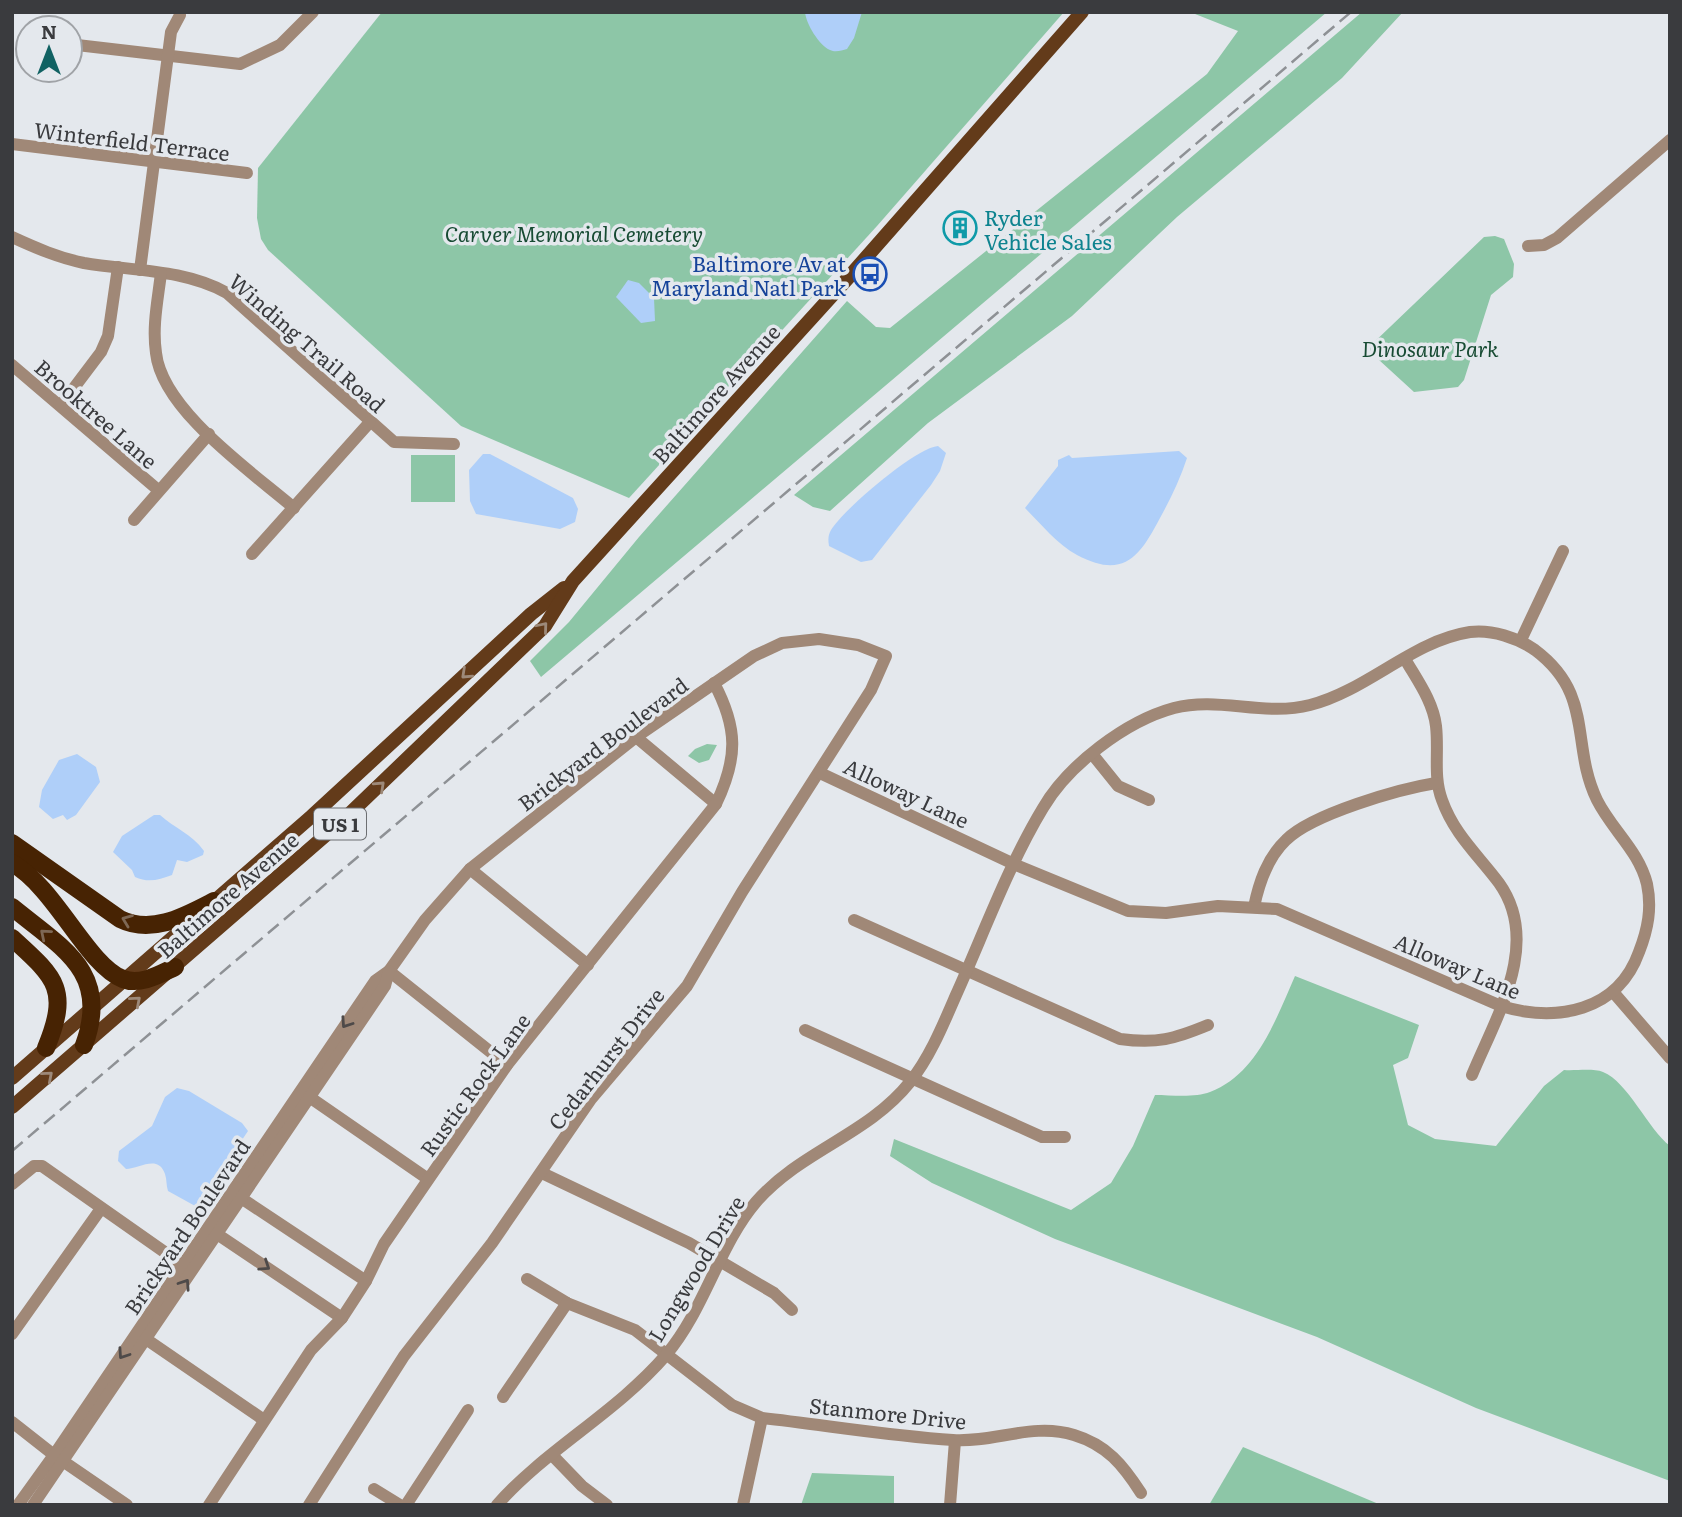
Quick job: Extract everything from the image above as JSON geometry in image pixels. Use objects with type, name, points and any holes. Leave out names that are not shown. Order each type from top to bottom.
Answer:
[{"type":"highway","points":[[12,843],[131,924],[159,924],[214,901]]},
{"type":"highway","points":[[12,863],[42,886],[105,967],[124,980],[145,980],[174,968]]},
{"type":"highway","points":[[12,907],[80,965],[91,988],[91,1026],[84,1045]]},
{"type":"highway","points":[[12,938],[40,964],[56,989],[58,1019],[46,1048]]},
{"type":"main road","name":"Baltimore Avenue","points":[[12,1077],[312,816],[531,614],[573,581],[848,278],[1082,12]]},
{"type":"main road","name":"Baltimore Avenue","points":[[12,1107],[342,821],[420,748],[545,626],[573,581]]},
{"type":"street","points":[[84,46],[168,58],[240,64],[280,45],[313,12]]},
{"type":"street","points":[[140,270],[171,32],[166,13],[184,14]]},
{"type":"street","points":[[171,32],[184,14]]},
{"type":"street","points":[[1528,246],[1544,245],[1557,238],[1670,140]]},
{"type":"street","points":[[12,152],[13,144]]},
{"type":"street","name":"Winterfield Terrace","points":[[13,144],[247,173]]},
{"type":"street","name":"Winding Trail Road","points":[[12,237],[50,254],[205,281],[227,293],[394,442],[454,444]]},
{"type":"street","points":[[61,405],[101,352],[108,335],[118,267]]},
{"type":"street","points":[[161,273],[154,328],[161,374],[172,396],[209,434],[294,508]]},
{"type":"street","name":"Brooktree Lane","points":[[12,365],[157,489]]},
{"type":"street","points":[[252,554],[370,422]]},
{"type":"street","points":[[134,520],[157,489],[209,434]]},
{"type":"street","points":[[1521,640],[1563,551]]},
{"type":"street","name":"Alloway Lane","points":[[820,772],[1016,865],[1128,911],[1166,914],[1218,906],[1277,909],[1522,1013],[1544,1014],[1580,1009],[1614,993],[1635,964],[1650,915],[1647,887],[1639,860],[1596,798],[1570,690],[1551,662],[1521,640],[1477,630],[1436,639],[1351,689],[1310,705],[1275,709],[1203,703],[1172,708],[1116,734],[1064,779],[1044,806],[1016,865]]},
{"type":"street","name":"Brickyard Boulevard","points":[[33,1505],[59,1458],[306,1095],[385,986],[389,971],[425,920],[470,869],[636,737],[770,648],[800,639],[834,640],[886,656]]},
{"type":"street","name":"Cedarhurst Drive","points":[[309,1505],[404,1356],[542,1173],[591,1099],[687,986],[742,892],[871,690],[886,656]]},
{"type":"street","points":[[1405,659],[1429,699],[1436,724],[1436,783],[1447,816],[1462,840],[1502,889],[1516,923],[1517,953],[1512,978],[1472,1075]]},
{"type":"street","name":"Rustic Rock Lane","points":[[209,1505],[312,1350],[342,1318],[366,1281],[384,1244],[507,1065],[716,804],[726,784],[733,746],[728,708],[714,683]]},
{"type":"street","points":[[636,737],[716,804]]},
{"type":"street","points":[[1093,755],[1118,786],[1149,800]]},
{"type":"street","points":[[1254,907],[1267,866],[1285,840],[1304,827],[1396,789],[1436,783]]},
{"type":"street","name":"Longwood Drive","points":[[497,1505],[523,1477],[554,1456],[617,1404],[668,1352],[704,1298],[751,1208],[806,1158],[884,1111],[912,1080],[936,1041],[1016,865]]},
{"type":"street","points":[[470,869],[588,965]]},
{"type":"street","points":[[854,920],[1119,1039],[1146,1042],[1172,1040],[1208,1025]]},
{"type":"street","points":[[389,971],[507,1065]]},
{"type":"street","points":[[1614,993],[1670,1058]]},
{"type":"street","points":[[805,1030],[1042,1137],[1065,1137]]},
{"type":"street","points":[[306,1095],[428,1180]]},
{"type":"street","points":[[12,1184],[34,1166],[42,1166],[100,1210],[183,1265]]},
{"type":"street","points":[[542,1173],[689,1243],[774,1293],[792,1310]]},
{"type":"street","points":[[238,1195],[366,1281]]},
{"type":"street","points":[[12,1334],[100,1210]]},
{"type":"street","points":[[214,1231],[342,1318]]},
{"type":"street","name":"Brickyard Boulevard","points":[[142,1336],[183,1265],[214,1231]]},
{"type":"street","name":"Stanmore Drive","points":[[527,1279],[567,1303],[635,1330],[668,1352],[698,1380],[732,1405],[762,1418],[955,1441],[990,1439],[1041,1429],[1074,1434],[1095,1442],[1111,1453],[1141,1493]]},
{"type":"street","points":[[503,1397],[567,1303]]},
{"type":"street","points":[[142,1336],[264,1420]]},
{"type":"street","points":[[406,1505],[468,1410]]},
{"type":"street","points":[[743,1505],[762,1418]]},
{"type":"street","points":[[12,1422],[127,1505]]},
{"type":"street","points":[[950,1505],[955,1441]]},
{"type":"street","points":[[554,1456],[582,1486],[607,1505]]},
{"type":"street","name":"Brickyard Boulevard","points":[[18,1505],[59,1458]]},
{"type":"street","points":[[374,1489],[400,1505]]},
{"type":"green space","name":"Carver Memorial Cemetery","points":[[382,12],[1064,12],[877,226],[629,498],[461,426],[268,250],[261,239],[257,218],[258,168]]},
{"type":"green space","points":[[1190,12],[1327,12],[541,677],[530,661],[569,622],[639,537],[847,301],[876,327],[890,328],[1207,74],[1238,31]]},
{"type":"green space","points":[[1362,12],[1403,12],[1342,78],[1177,217],[1072,316],[928,423],[830,511],[813,507],[794,495]]},
{"type":"green space","name":"Dinosaur Park","points":[[1484,237],[1504,239],[1514,264],[1513,277],[1491,295],[1464,380],[1458,387],[1414,392],[1367,349]]},
{"type":"green space","points":[[411,455],[455,455],[455,502],[411,502]]},
{"type":"green space","points":[[707,744],[717,745],[709,760],[699,763],[688,756],[695,749]]},
{"type":"green space","points":[[1295,976],[1419,1025],[1408,1058],[1393,1065],[1408,1125],[1435,1139],[1496,1146],[1544,1086],[1564,1070],[1589,1070],[1603,1072],[1621,1085],[1670,1146],[1670,1481],[1476,1408],[1317,1337],[1055,1239],[932,1183],[890,1156],[894,1139],[1071,1210],[1111,1183],[1133,1146],[1155,1095],[1190,1096],[1210,1092],[1226,1084],[1253,1059],[1272,1027]]},
{"type":"green space","points":[[1243,1447],[1381,1505],[1209,1505]]},
{"type":"green space","points":[[812,1473],[894,1476],[894,1505],[801,1505]]},
{"type":"water","points":[[805,12],[862,12],[854,38],[847,49],[832,51],[814,34]]},
{"type":"water","points":[[628,280],[639,283],[654,298],[655,321],[641,323],[616,297]]},
{"type":"water","points":[[938,446],[946,453],[940,471],[872,560],[861,562],[829,546],[831,530],[864,495],[913,457]]},
{"type":"water","points":[[1179,451],[1187,458],[1153,532],[1137,553],[1119,564],[1093,562],[1070,551],[1025,508],[1058,466],[1058,460],[1069,455],[1072,458]]},
{"type":"water","points":[[483,454],[490,454],[573,498],[578,509],[575,522],[560,529],[476,514],[470,501],[469,470]]},
{"type":"water","points":[[77,754],[96,767],[100,782],[76,815],[67,820],[63,815],[53,819],[39,807],[42,790],[59,760]]},
{"type":"water","points":[[154,815],[160,815],[194,840],[204,851],[203,855],[187,862],[177,860],[172,875],[144,880],[135,877],[132,870],[113,852],[122,836]]},
{"type":"water","points":[[177,1088],[189,1091],[242,1123],[248,1131],[197,1207],[168,1191],[165,1174],[158,1165],[148,1164],[126,1169],[118,1161],[119,1151],[152,1126],[165,1097]]},
{"type":"railway","points":[[12,1151],[1351,12]]},
{"type":"place","name":"Ryder Vehicle Sales","points":[[960,228]]},
{"type":"place","name":"Baltimore Av at Maryland Natl Park","points":[[870,274]]}]
